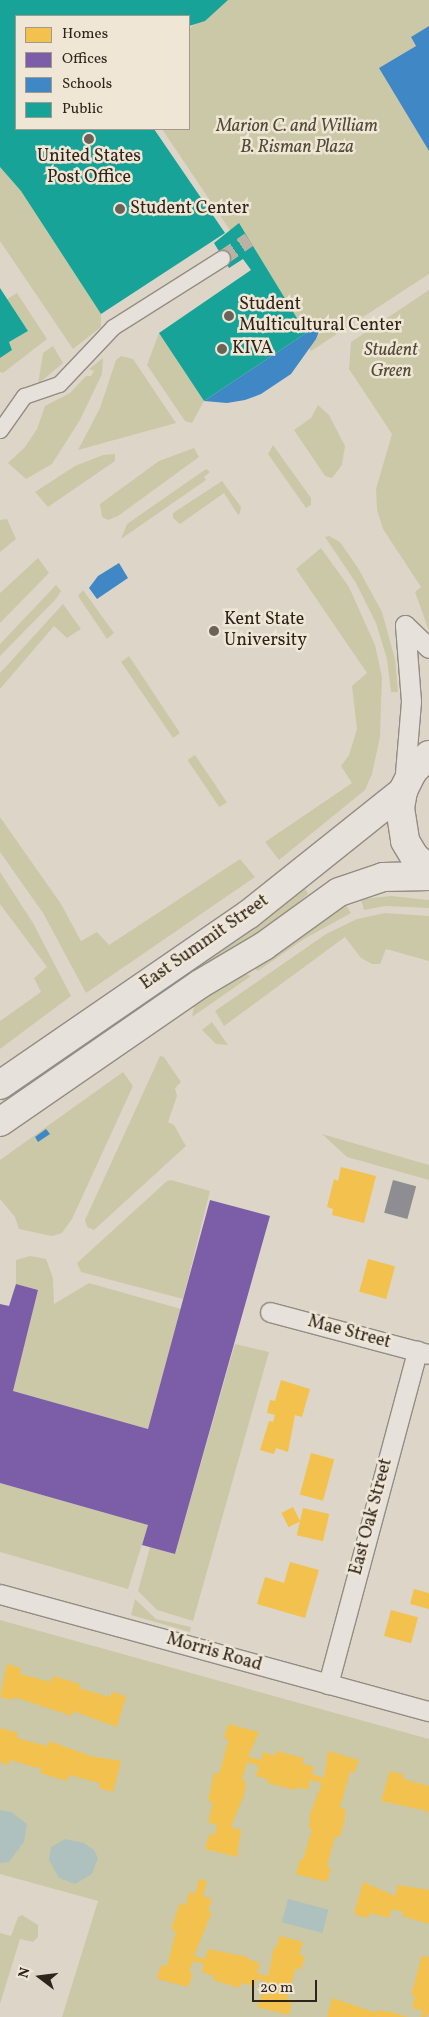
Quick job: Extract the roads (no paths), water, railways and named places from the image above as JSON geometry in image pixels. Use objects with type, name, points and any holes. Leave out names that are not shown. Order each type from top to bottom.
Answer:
[{"type":"main road","points":[[429,755],[413,771],[403,791],[400,808],[405,841],[414,856],[429,870]]},
{"type":"main road","name":"East Summit Street","points":[[0,1085],[249,914],[403,791]]},
{"type":"main road","name":"East Summit Street","points":[[0,1122],[200,984],[264,946],[339,892],[368,884],[383,877],[429,876]]},
{"type":"main road","name":"East Summit Street","points":[[368,884],[429,892]]},
{"type":"street","points":[[0,430],[24,396],[59,384],[113,327],[222,258]]},
{"type":"street","points":[[403,791],[411,701],[404,625],[429,648]]},
{"type":"street","name":"Mae Street","points":[[270,1312],[423,1352]]},
{"type":"street","name":"East Oak Street","points":[[328,1684],[423,1352]]},
{"type":"street","name":"Morris Road","points":[[0,1594],[429,1711]]},
{"type":"tunnel","points":[[222,258],[249,239]]},
{"type":"place","name":"United States Post Office","points":[[89,139]]},
{"type":"place","name":"Student Center","points":[[120,209]]},
{"type":"place","name":"Student Multicultural Center","points":[[229,316]]},
{"type":"place","name":"KIVA","points":[[222,349]]},
{"type":"place","name":"Kent State University","points":[[214,631]]},
{"type":"park label","name":"Marion C. and William B. Risman Plaza","points":[[297,138]]},
{"type":"park label","name":"Student Green","points":[[391,362]]}]
